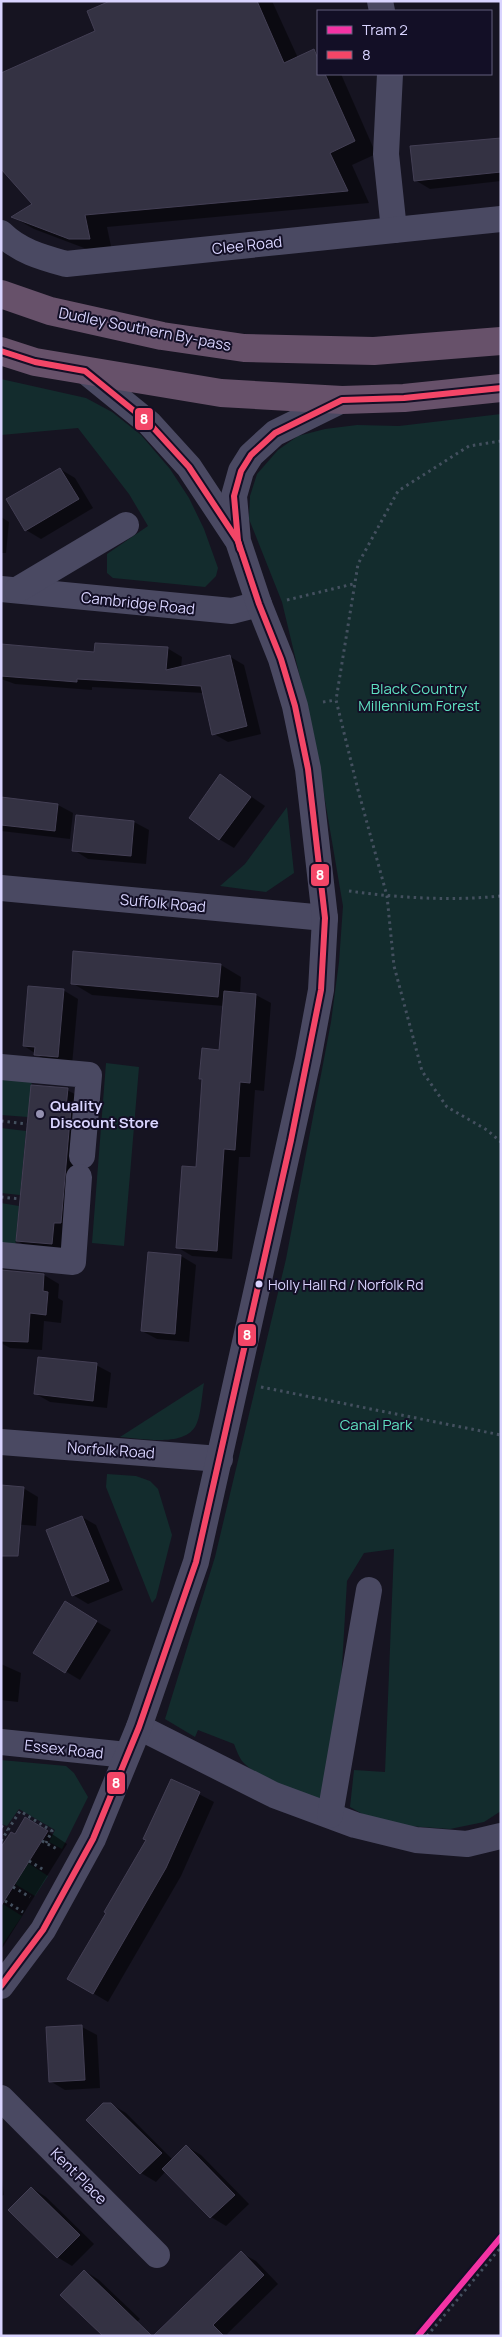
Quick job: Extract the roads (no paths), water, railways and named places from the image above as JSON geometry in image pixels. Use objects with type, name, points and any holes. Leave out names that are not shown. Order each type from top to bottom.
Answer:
[{"type":"highway","name":"Dudley Southern By-pass","points":[[1,294],[50,311],[162,336],[244,348],[374,352],[501,341]]},
{"type":"highway","points":[[1,351],[35,362],[221,394],[342,400],[404,398],[501,388]]},
{"type":"street","points":[[390,75],[386,154],[394,230]]},
{"type":"street","name":"Clee Road","points":[[1,233],[9,241],[29,253],[66,264],[501,219]]},
{"type":"street","points":[[85,371],[149,423],[189,467],[238,540]]},
{"type":"street","points":[[1,1986],[43,1930],[93,1840],[139,1728],[196,1562],[308,1060],[321,990],[325,918],[308,769],[295,706],[281,659],[259,604],[238,540],[234,496],[241,472],[251,455],[275,433],[342,400]]},
{"type":"street","name":"Cambridge Road","points":[[9,590],[126,525]]},
{"type":"street","name":"Cambridge Road","points":[[9,590],[232,612],[259,604]]},
{"type":"street","name":"Suffolk Road","points":[[1,888],[325,918]]},
{"type":"street","points":[[1,1067],[89,1075],[73,1262],[1,1255]]},
{"type":"street","name":"Norfolk Road","points":[[1,1442],[220,1459]]},
{"type":"street","points":[[330,1815],[370,1590]]},
{"type":"street","points":[[139,1728],[274,1795],[356,1824],[416,1840],[467,1844],[501,1836]]},
{"type":"street","name":"Essex Road","points":[[1,1742],[127,1756]]},
{"type":"street","name":"Kent Place","points":[[1,2098],[157,2255]]},
{"type":"tram line","name":"2","points":[[418,2336],[501,2237]]},
{"type":"place","name":"Quality Discount Store","points":[[40,1114]]},
{"type":"place","name":"Holly Hall Rd / Norfolk Rd","points":[[259,1284]]},
{"type":"park label","name":"Black Country Millennium Forest","points":[[419,696]]},
{"type":"park label","name":"Canal Park","points":[[376,1424]]}]
